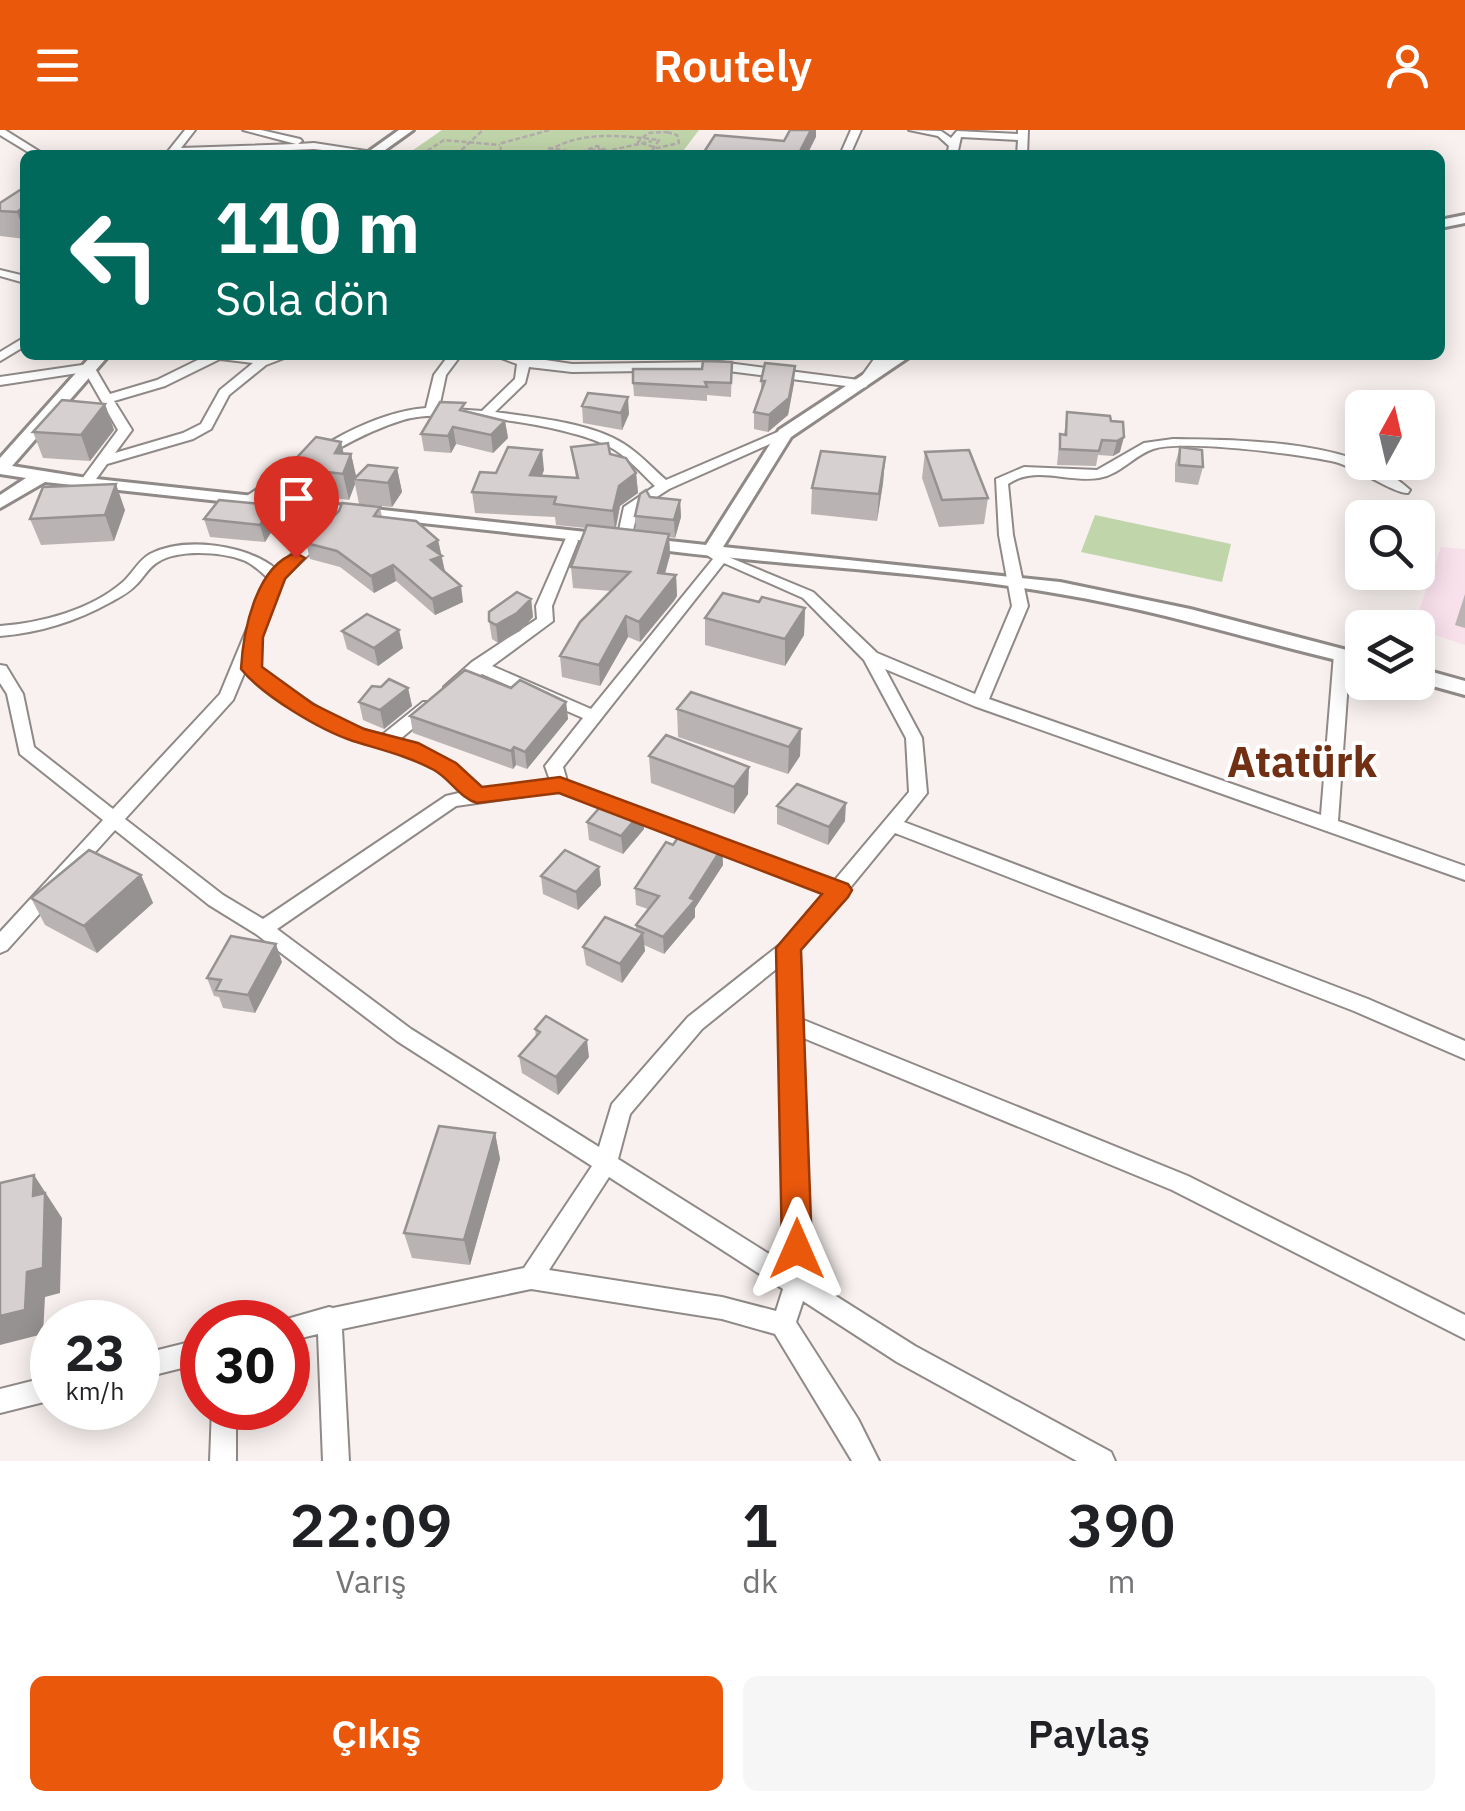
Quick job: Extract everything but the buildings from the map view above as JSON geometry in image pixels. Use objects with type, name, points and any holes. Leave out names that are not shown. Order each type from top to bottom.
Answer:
[{"type":"street","points":[[173,150],[190,130]]},
{"type":"street","points":[[248,130],[343,150]]},
{"type":"street","points":[[378,150],[407,130]]},
{"type":"street","points":[[914,130],[941,134],[953,150]]},
{"type":"street","points":[[0,131],[32,150]]},
{"type":"street","points":[[953,150],[958,134],[1022,134]]},
{"type":"street","points":[[232,150],[314,146]]},
{"type":"street","points":[[107,399],[162,383],[207,360]]},
{"type":"street","points":[[100,462],[188,436],[206,426],[224,393],[265,360]]},
{"type":"street","points":[[432,412],[440,376],[451,360]]},
{"type":"street","points":[[513,360],[602,368],[698,366],[862,384]]},
{"type":"street","points":[[862,384],[880,360]]},
{"type":"street","points":[[624,539],[630,507],[664,486],[785,434],[897,360]]},
{"type":"street","points":[[82,488],[125,430],[107,399],[95,362]]},
{"type":"street","points":[[0,381],[95,362]]},
{"type":"street","points":[[0,469],[95,362]]},
{"type":"street","points":[[484,416],[521,380],[524,364]]},
{"type":"street","points":[[250,500],[291,472],[380,425],[412,413],[432,412],[484,416],[613,442],[664,486]]},
{"type":"street","points":[[560,785],[554,766],[716,555],[785,434]]},
{"type":"street","points":[[980,702],[1020,606],[1001,502],[1001,482],[1015,471],[1038,468],[1097,474],[1118,467],[1154,444],[1184,442],[1344,460],[1375,471],[1402,490]]},
{"type":"street","points":[[0,469],[82,488],[336,521],[571,541],[624,539]]},
{"type":"street","points":[[0,503],[42,476]]},
{"type":"street","points":[[0,482],[22,488],[82,488],[250,500],[624,539],[716,555],[1016,581],[1188,612],[1345,655]]},
{"type":"street","points":[[0,944],[227,696],[276,577],[336,521]]},
{"type":"street","points":[[385,742],[478,666],[528,637],[545,621],[544,606],[571,541]]},
{"type":"street","points":[[0,631],[23,630],[65,618],[126,587],[142,567],[160,554],[220,551],[251,558],[276,577]]},
{"type":"street","points":[[531,1278],[606,1163],[620,1110],[694,1023],[789,948],[918,793],[914,738],[871,657],[808,595],[716,555]]},
{"type":"street","points":[[253,637],[252,669],[306,709],[357,735],[410,748],[448,768],[477,795]]},
{"type":"street","points":[[1330,825],[1342,654]]},
{"type":"street","points":[[871,657],[980,702],[1465,873]]},
{"type":"street","points":[[478,666],[593,716]]},
{"type":"street","points":[[0,670],[14,694],[26,750],[216,900],[264,929],[404,1035],[906,1354],[1102,1461]]},
{"type":"street","points":[[1435,680],[1465,688]]},
{"type":"street","points":[[264,929],[452,800],[560,785],[840,890]]},
{"type":"street","points":[[893,824],[1361,1005],[1465,1050]]},
{"type":"street","points":[[782,1324],[797,1283],[789,948]]},
{"type":"street","points":[[792,1024],[1180,1183],[1465,1327]]},
{"type":"street","points":[[310,1323],[531,1278],[722,1308],[782,1324],[866,1461]]},
{"type":"street","points":[[328,1318],[336,1461]]},
{"type":"street","points":[[0,1401],[30,1394]]},
{"type":"street","points":[[223,1461],[224,1430]]},
{"type":"path","points":[[461,150],[483,130]]},
{"type":"path","points":[[428,150],[440,141],[500,145],[550,130]]},
{"type":"path","points":[[620,136],[632,130]]},
{"type":"path","points":[[639,137],[660,132],[679,138],[675,145],[654,148],[640,144]]},
{"type":"path","points":[[599,148],[610,135]]},
{"type":"path","points":[[548,148],[572,138],[610,135],[659,140]]},
{"type":"path","points":[[639,137],[640,144]]},
{"type":"path","points":[[572,138],[587,149]]},
{"type":"path","points":[[584,150],[612,150],[659,140]]},
{"type":"path","points":[[654,148],[659,140]]},
{"type":"path","points":[[500,145],[500,150]]},
{"type":"path","points":[[548,148],[559,150]]},
{"type":"shaded area","points":[[1441,547],[1465,549],[1465,645],[1435,635],[1435,610],[1419,610],[1426,590],[1435,590],[1435,564]]},
{"type":"green space","points":[[442,130],[699,130],[684,150],[413,150]]},
{"type":"green space","points":[[1095,515],[1231,544],[1222,582],[1081,552]]},
{"type":"district","name":"Atatürk","points":[[1302,762]]},
{"type":"route","points":[[296,558],[276,577],[253,637],[252,669],[306,709],[357,735],[410,748],[448,768],[477,795],[560,785],[840,890],[789,948],[797,1249]]}]
